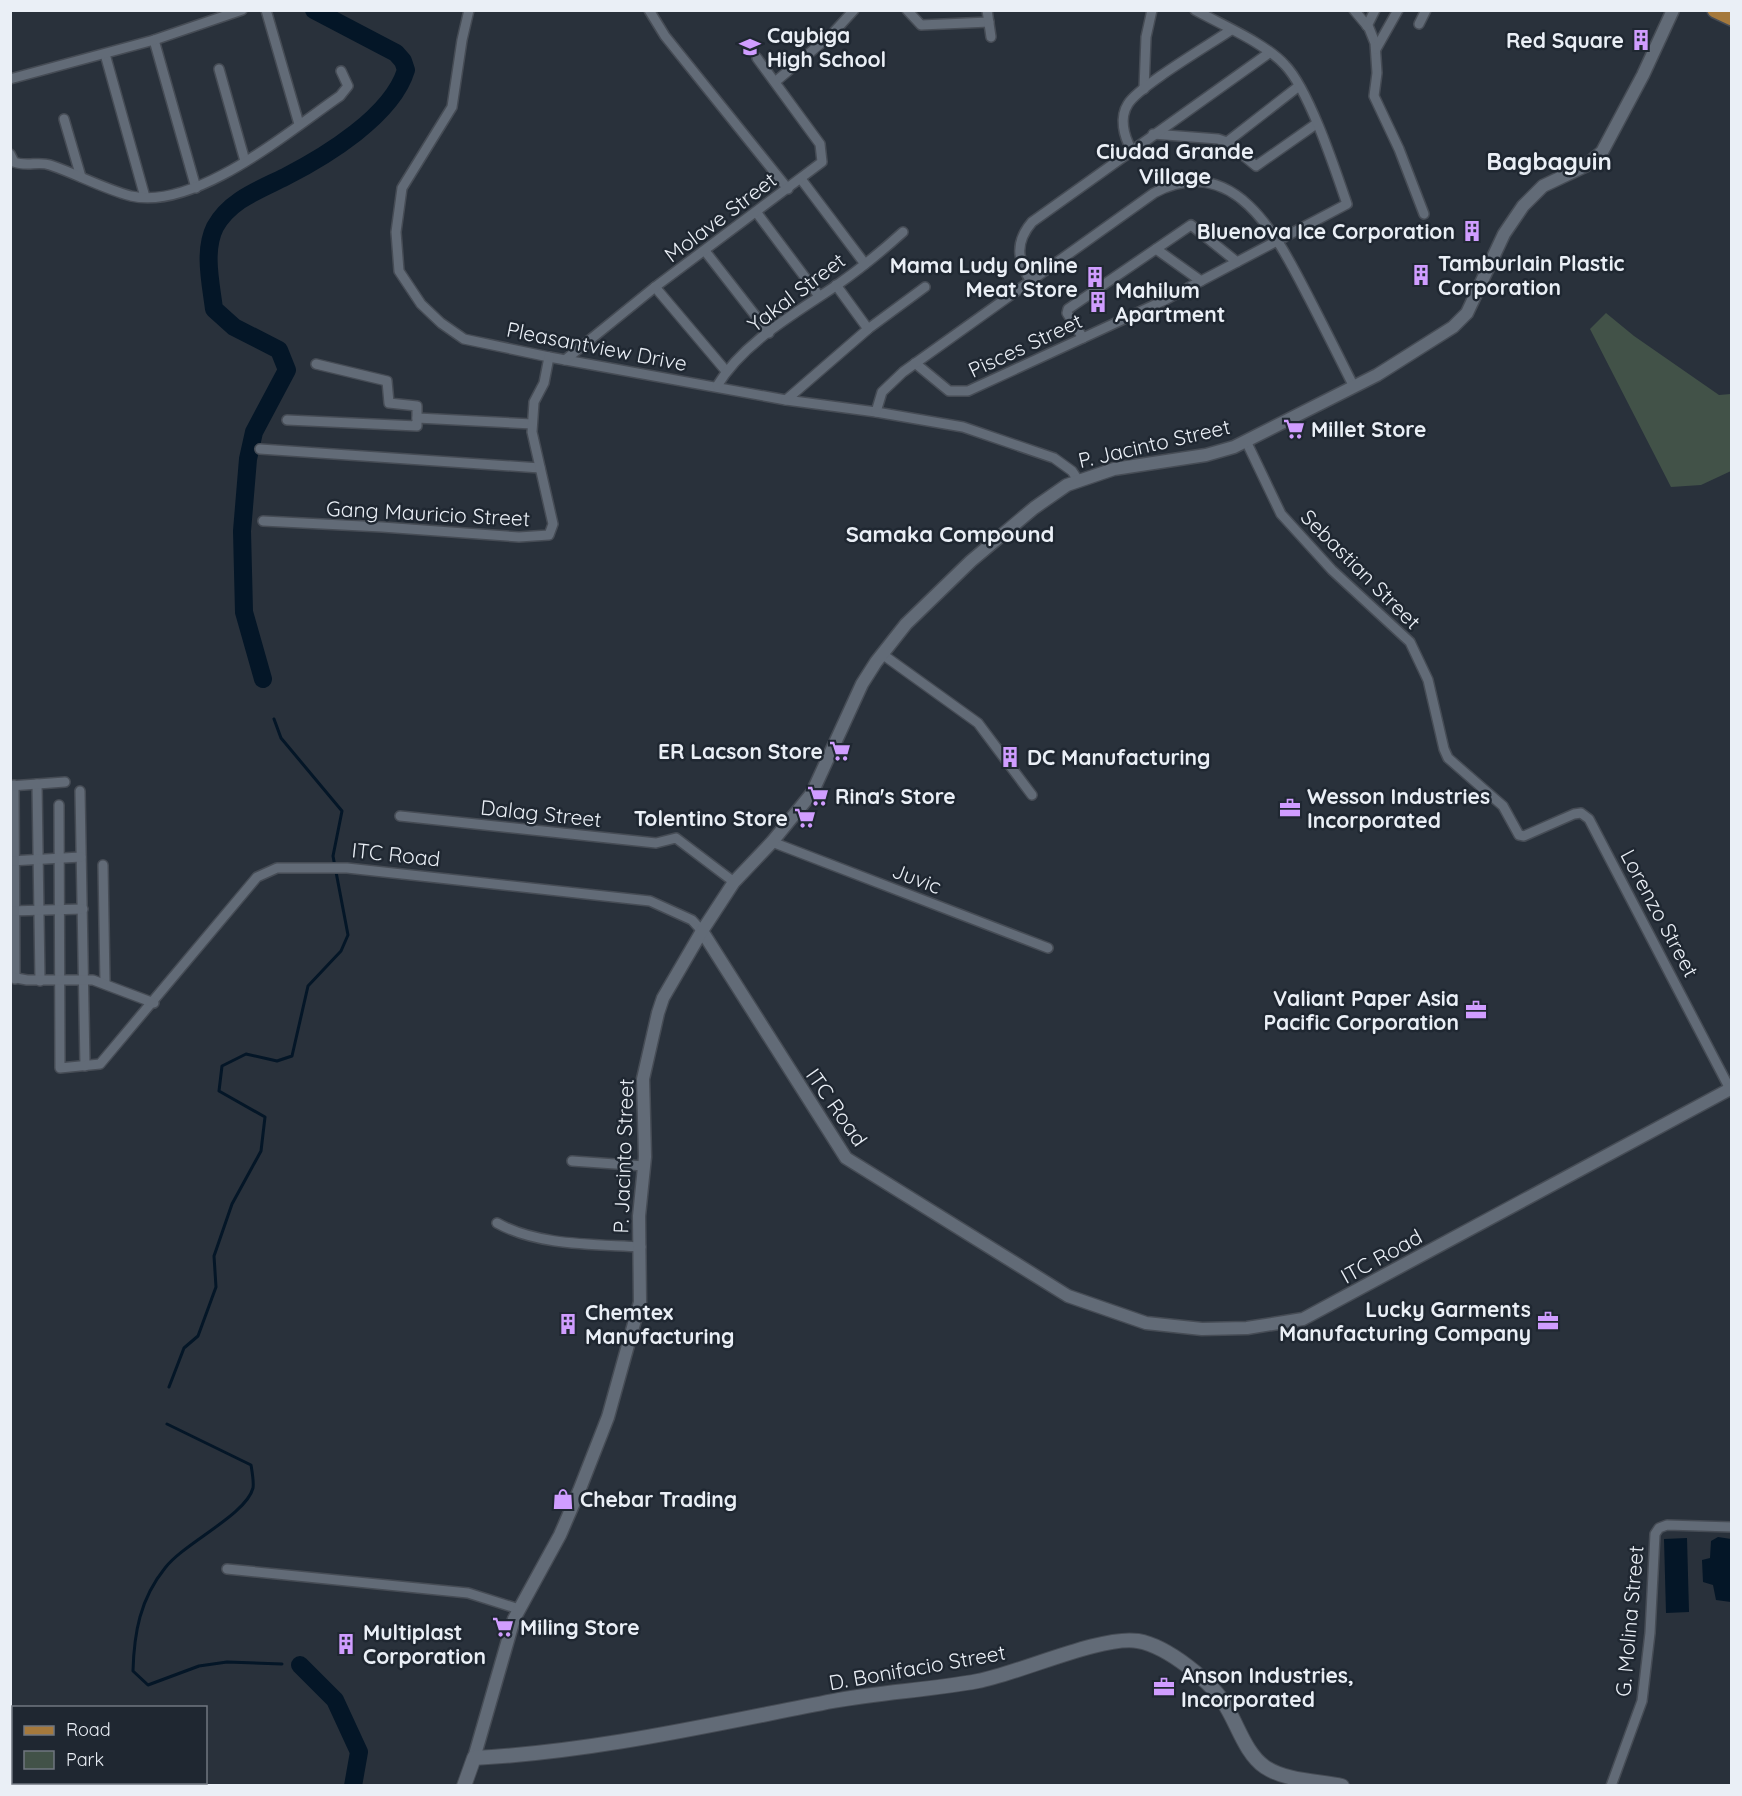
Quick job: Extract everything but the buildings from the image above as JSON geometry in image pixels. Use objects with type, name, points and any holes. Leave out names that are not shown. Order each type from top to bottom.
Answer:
[{"type":"main road","points":[[1715,10],[1731,18]]},
{"type":"main road","name":"D. Bonifacio Street","points":[[474,1758],[559,1752],[845,1699],[976,1681],[1103,1644],[1132,1641],[1153,1646],[1208,1683],[1226,1705],[1254,1757],[1266,1768],[1282,1774],[1342,1785]]},
{"type":"main road","points":[[464,1785],[474,1758]]},
{"type":"street","points":[[10,79],[154,40],[242,10]]},
{"type":"street","points":[[266,10],[299,124]]},
{"type":"street","name":"Pleasantview Drive","points":[[470,10],[462,40],[452,107],[402,188],[396,232],[399,272],[421,304],[464,339],[549,357],[786,400],[963,427],[1043,453],[1065,464],[1078,480]]},
{"type":"street","points":[[649,10],[664,36],[788,189]]},
{"type":"street","points":[[775,82],[832,34],[854,10]]},
{"type":"street","points":[[907,10],[921,24],[989,22]]},
{"type":"street","points":[[987,10],[991,38]]},
{"type":"street","points":[[1144,89],[1146,37],[1152,10]]},
{"type":"street","points":[[1153,134],[1202,136],[1227,142],[1256,166],[1316,124],[1299,86],[1285,64],[1195,10]]},
{"type":"street","points":[[1354,10],[1367,26],[1376,49],[1374,96],[1400,149],[1424,214]]},
{"type":"street","points":[[1367,26],[1375,10]]},
{"type":"street","points":[[1376,49],[1398,10]]},
{"type":"street","points":[[1419,24],[1426,10]]},
{"type":"street","name":"P. Jacinto Street","points":[[474,1758],[494,1684],[519,1609],[560,1535],[608,1417],[640,1302],[639,1216],[644,1166],[643,1079],[663,998],[734,882],[772,842],[812,794],[862,684],[882,654],[906,624],[971,561],[1034,508],[1078,480],[1114,468],[1206,455],[1246,441],[1354,387],[1424,348],[1463,318],[1504,234],[1523,206],[1543,186],[1585,166],[1602,152],[1639,84],[1673,10]]},
{"type":"street","points":[[1131,149],[1124,131],[1125,111],[1128,104],[1144,89],[1231,30]]},
{"type":"street","points":[[154,40],[196,188]]},
{"type":"street","points":[[1030,280],[1020,260],[1018,250],[1026,229],[1043,213],[1131,149],[1269,53]]},
{"type":"street","points":[[105,54],[145,197]]},
{"type":"street","name":"Molave Street","points":[[565,360],[655,287],[757,213],[822,162],[822,149],[757,58]]},
{"type":"street","points":[[219,69],[245,161]]},
{"type":"street","points":[[12,158],[47,164],[132,196],[164,198],[196,188],[245,161],[346,92],[348,81],[341,70]]},
{"type":"street","points":[[1227,142],[1299,86]]},
{"type":"street","points":[[64,119],[81,177]]},
{"type":"street","name":"Pisces Street","points":[[915,363],[949,391],[962,393],[1201,281],[1347,204],[1316,124]]},
{"type":"street","points":[[801,179],[865,264]]},
{"type":"street","points":[[876,412],[887,386],[915,363],[1154,193],[1180,181],[1197,180],[1225,189],[1250,207],[1278,240],[1354,387]]},
{"type":"street","points":[[757,213],[819,296]]},
{"type":"street","points":[[1083,338],[1067,313],[1068,309],[1191,225],[1237,262]]},
{"type":"street","name":"Yakal Street","points":[[717,386],[726,371],[769,333],[865,264],[903,232]]},
{"type":"street","points":[[1156,249],[1201,281]]},
{"type":"street","points":[[705,251],[769,333]]},
{"type":"street","points":[[836,285],[868,329]]},
{"type":"street","points":[[786,400],[868,329],[925,286]]},
{"type":"street","points":[[655,287],[726,371]]},
{"type":"street","name":"Gang Mauricio Street","points":[[263,521],[544,537],[553,530],[553,524],[532,424],[534,402],[544,383],[549,357]]},
{"type":"street","points":[[287,420],[417,426],[417,406],[389,403],[387,381],[316,364]]},
{"type":"street","points":[[417,418],[532,424]]},
{"type":"street","name":"Sebastian Street","points":[[1246,441],[1281,514],[1332,570],[1410,642],[1428,680],[1448,758],[1503,806],[1517,833],[1524,836]]},
{"type":"street","points":[[260,449],[540,468]]},
{"type":"street","points":[[882,654],[978,723],[1032,795]]},
{"type":"street","points":[[64,782],[12,786],[13,978],[40,981],[84,980],[105,983],[154,1004]]},
{"type":"street","points":[[37,784],[40,981]]},
{"type":"street","points":[[80,790],[85,1066]]},
{"type":"street","points":[[59,805],[60,981]]},
{"type":"street","name":"Lorenzo Street","points":[[1524,836],[1574,814],[1581,813],[1589,819],[1731,1088]]},
{"type":"street","name":"Dalag Street","points":[[400,816],[656,843],[676,838],[734,882]]},
{"type":"street","name":"Juvic","points":[[772,842],[1048,948]]},
{"type":"street","points":[[12,861],[81,857]]},
{"type":"street","points":[[103,865],[105,983]]},
{"type":"street","name":"ITC Road","points":[[60,981],[60,1068],[100,1064],[154,1004],[257,877],[277,868],[347,868],[650,901],[692,920],[702,931],[846,1158],[1068,1296],[1146,1323],[1202,1329],[1247,1328],[1303,1319],[1580,1167],[1731,1088]]},
{"type":"street","points":[[13,911],[83,909]]},
{"type":"street","points":[[572,1161],[644,1166]]},
{"type":"street","points":[[497,1223],[516,1234],[583,1243],[640,1247]]},
{"type":"street","name":"G. Molina Street","points":[[1611,1785],[1642,1701],[1650,1633],[1655,1534],[1659,1528],[1667,1525],[1731,1527]]},
{"type":"street","points":[[227,1569],[468,1593],[519,1609]]},
{"type":"green space","points":[[1606,313],[1634,336],[1719,395],[1731,394],[1731,471],[1701,485],[1671,487],[1590,329]]},
{"type":"water","points":[[1718,1537],[1731,1539],[1731,1602],[1716,1600],[1713,1585],[1703,1582],[1702,1560],[1710,1558],[1711,1541]]},
{"type":"water","points":[[1687,1538],[1689,1612],[1666,1613],[1664,1539]]},
{"type":"waterway","points":[[263,679],[244,612],[242,531],[248,459],[254,432],[287,370],[279,350],[234,327],[214,309],[209,268],[211,236],[221,218],[237,203],[255,191],[319,158],[356,133],[387,103],[406,70],[403,61],[396,53],[314,10]]},
{"type":"waterway","points":[[169,1387],[184,1348],[198,1336],[216,1287],[214,1256],[232,1204],[261,1151],[265,1117],[219,1091],[222,1066],[246,1054],[277,1061],[292,1056],[308,986],[341,951],[348,935],[333,856],[342,811],[281,738],[274,719]]},
{"type":"waterway","points":[[167,1424],[251,1465],[253,1488],[239,1508],[174,1558],[156,1580],[140,1617],[133,1671],[148,1685],[199,1666],[227,1662],[282,1664]]},
{"type":"waterway","points":[[300,1665],[335,1700],[359,1752],[353,1786]]},
{"type":"place","name":"Red Square","points":[[1641,40]]},
{"type":"place","name":"Caybiga High School","points":[[750,47]]},
{"type":"place","name":"Bluenova Ice Corporation","points":[[1472,231]]},
{"type":"place","name":"Tamburlain Plastic Corporation","points":[[1421,275]]},
{"type":"place","name":"Mama Ludy Online Meat Store","points":[[1095,277]]},
{"type":"place","name":"Mahilum Apartment","points":[[1098,302]]},
{"type":"place","name":"Millet Store","points":[[1294,429]]},
{"type":"place","name":"ER Lacson Store","points":[[840,751]]},
{"type":"place","name":"DC Manufacturing","points":[[1010,757]]},
{"type":"place","name":"Rina's Store","points":[[818,796]]},
{"type":"place","name":"Wesson Industries Incorporated","points":[[1290,808]]},
{"type":"place","name":"Tolentino Store","points":[[805,818]]},
{"type":"place","name":"Valiant Paper Asia Pacific Corporation","points":[[1476,1010]]},
{"type":"place","name":"Lucky Garments Manufacturing Company","points":[[1548,1321]]},
{"type":"place","name":"Chemtex Manufacturing","points":[[568,1324]]},
{"type":"place","name":"Chebar Trading","points":[[563,1499]]},
{"type":"place","name":"Miling Store","points":[[503,1627]]},
{"type":"place","name":"Multiplast Corporation","points":[[346,1644]]},
{"type":"place","name":"Anson Industries, Incorporated","points":[[1164,1687]]},
{"type":"district","name":"Bagbaguin","points":[[1549,161]]},
{"type":"district","name":"Ciudad Grande Village","points":[[1175,164]]},
{"type":"district","name":"Samaka Compound","points":[[950,534]]}]
